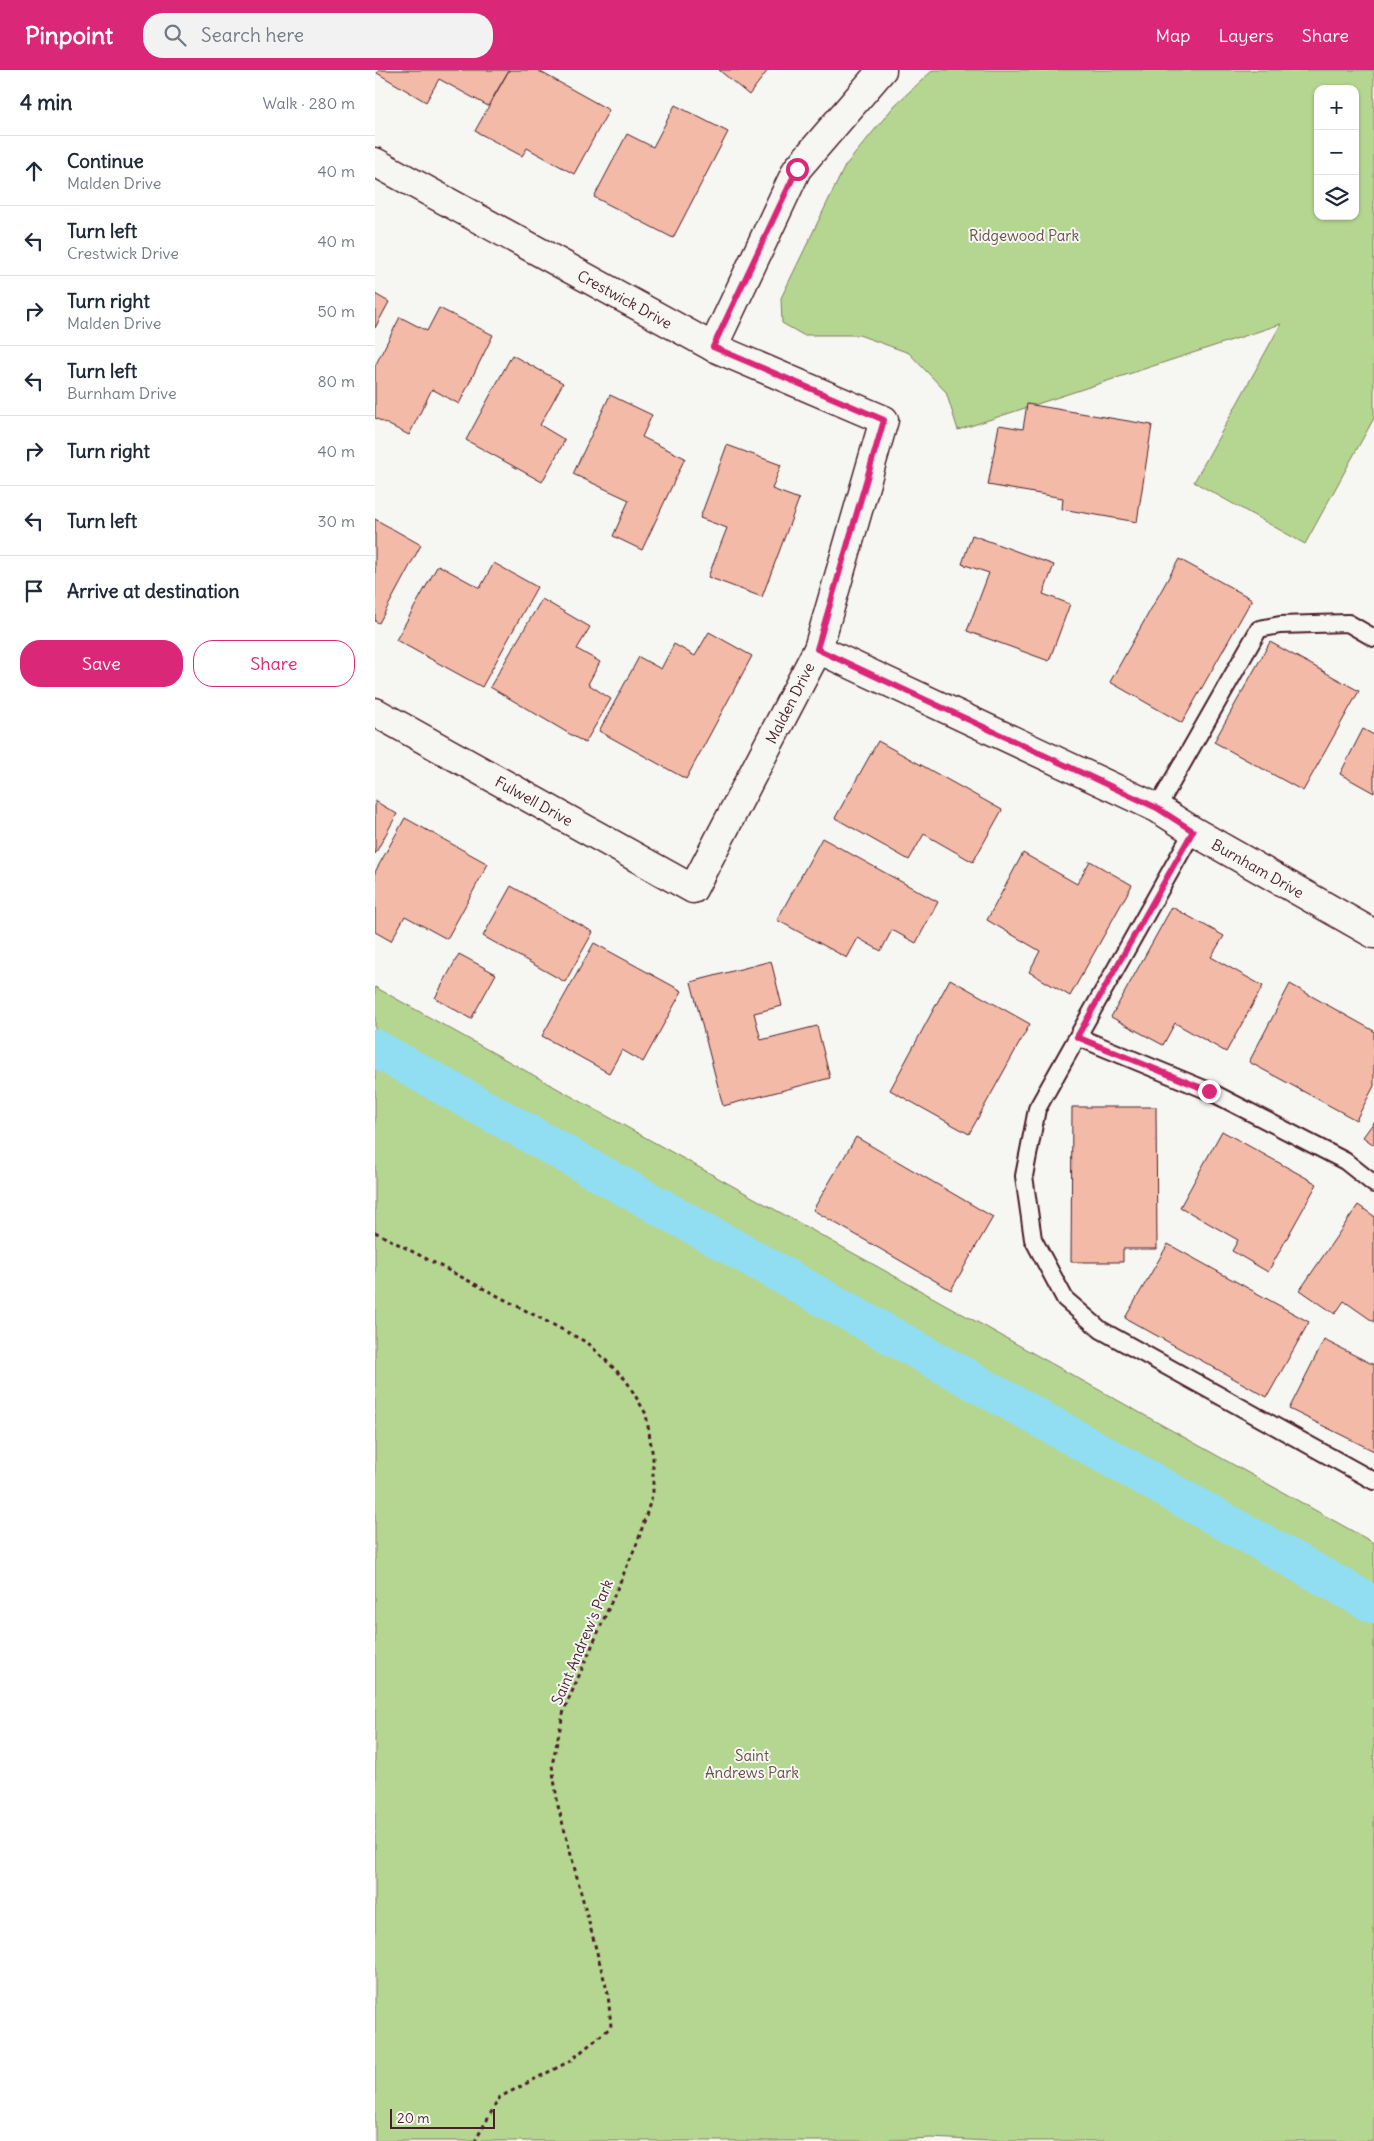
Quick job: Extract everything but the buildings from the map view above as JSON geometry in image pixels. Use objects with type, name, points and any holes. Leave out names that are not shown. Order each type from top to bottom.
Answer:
[{"type":"street","points":[[713,347],[797,169],[882,70]]},
{"type":"street","name":"Crestwick Drive","points":[[375,162],[713,347],[884,420]]},
{"type":"street","name":"Malden Drive","points":[[693,889],[817,649],[884,420]]},
{"type":"street","name":"Burnham Drive","points":[[817,649],[1157,808],[1193,831],[1374,934]]},
{"type":"street","name":"Fulwell Drive","points":[[375,712],[693,889]]},
{"type":"lane","points":[[1157,808],[1259,629],[1280,625],[1348,623],[1374,638]]},
{"type":"lane","points":[[1193,831],[1037,1108],[1025,1176],[1033,1239],[1065,1299],[1101,1330],[1374,1481]]},
{"type":"lane","points":[[1077,1037],[1209,1091],[1345,1161],[1374,1184]]},
{"type":"path","name":"Saint Andrew's Park","points":[[375,1232],[588,1343],[626,1380],[647,1414],[653,1457],[653,1494],[638,1541],[564,1710],[552,1765],[558,1806],[608,1994],[611,2027],[570,2061],[500,2097],[475,2141]]},
{"type":"green space","name":"Ridgewood Park","points":[[933,70],[1374,70],[1374,418],[1305,544],[1194,482],[1281,324],[958,430],[946,392],[909,353],[859,335],[803,335],[782,323],[781,298],[845,166],[895,105]]},
{"type":"green space","name":"Saint Andrews Park","points":[[375,987],[1374,1543],[1374,2141],[989,2141],[931,2138],[870,2141],[375,2141]]},
{"type":"waterway","points":[[375,1048],[1374,1605]]},
{"type":"route","points":[[797,169],[713,347],[884,420],[817,649],[1157,808],[1193,831],[1077,1037],[1209,1091]]}]
